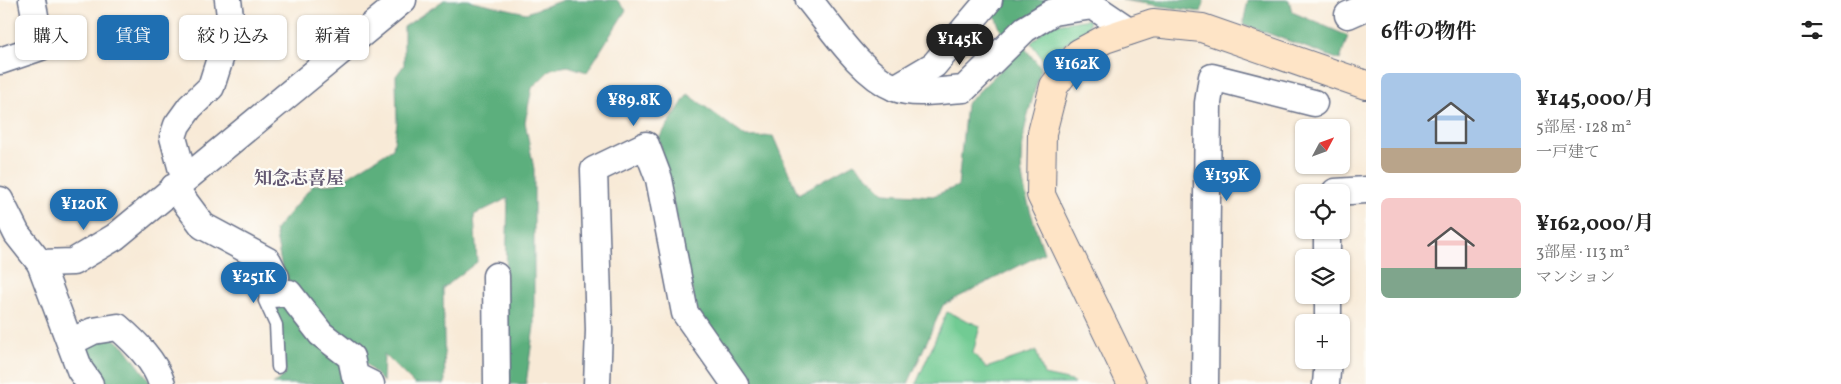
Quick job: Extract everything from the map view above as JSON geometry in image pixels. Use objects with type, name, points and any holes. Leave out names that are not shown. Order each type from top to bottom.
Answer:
[{"type":"street","points":[[0,61],[41,47],[32,0]]},
{"type":"street","points":[[228,0],[231,24],[211,87],[190,107],[177,125],[173,137],[179,183],[203,226],[268,261],[276,277],[272,294],[289,293],[321,334],[351,357],[355,376],[371,384]]},
{"type":"street","points":[[40,263],[73,262],[115,237],[402,0]]},
{"type":"street","points":[[808,0],[868,70],[895,88],[921,92],[964,89],[1025,29],[1053,12],[1093,6],[1130,30]]},
{"type":"street","points":[[895,88],[934,65],[988,0]]},
{"type":"street","points":[[1132,384],[1041,195],[1042,133],[1054,86],[1079,53],[1105,39],[1152,23],[1202,28],[1366,85]]},
{"type":"street","points":[[1205,384],[1208,103],[1212,77],[1314,103]]},
{"type":"street","points":[[597,384],[599,330],[594,170],[646,145],[659,179],[685,312],[735,384]]},
{"type":"street","points":[[1350,191],[1366,190]]},
{"type":"street","points":[[0,200],[17,234],[40,263],[80,370],[90,384]]},
{"type":"street","points":[[496,276],[497,384]]},
{"type":"street","points":[[71,342],[93,331],[118,327],[139,345],[160,376],[162,384]]},
{"type":"street","points":[[1326,384],[1327,369]]},
{"type":"lane","points":[[272,294],[265,300],[276,325],[278,367]]},
{"type":"green space","points":[[444,0],[468,0],[526,13],[563,0],[617,0],[626,10],[587,72],[568,66],[551,69],[532,88],[525,122],[534,169],[534,326],[526,384],[503,384],[508,198],[474,215],[477,262],[443,288],[445,384],[414,384],[384,354],[383,382],[283,275],[275,230],[313,185],[336,184],[393,148],[397,123],[396,76],[404,65],[404,27]]},
{"type":"green space","points":[[1004,0],[1056,0],[1003,36],[994,13]]},
{"type":"green space","points":[[1122,0],[1204,0],[1201,12]]},
{"type":"green space","points":[[1248,0],[1289,0],[1292,12],[1348,36],[1340,60],[1243,24]]},
{"type":"green space","points":[[1090,19],[1087,33],[1074,37],[1069,41],[1047,65],[1031,43],[1049,25]]},
{"type":"green space","points":[[1024,47],[1041,68],[1025,127],[1021,163],[1026,196],[1044,253],[943,305],[908,384],[750,384],[696,308],[659,138],[688,94],[746,137],[773,136],[798,194],[854,163],[885,193],[933,196],[958,186],[966,104]]},
{"type":"green space","points":[[287,302],[345,364],[349,384],[273,384],[286,374],[275,304]]},
{"type":"green space","points":[[947,312],[980,326],[973,353],[986,368],[1036,351],[1044,375],[1072,381],[1074,384],[916,384]]},
{"type":"green space","points":[[112,338],[124,346],[152,384],[99,384],[81,346]]},
{"type":"district","name":"知念志喜屋","points":[[299,178]]}]
